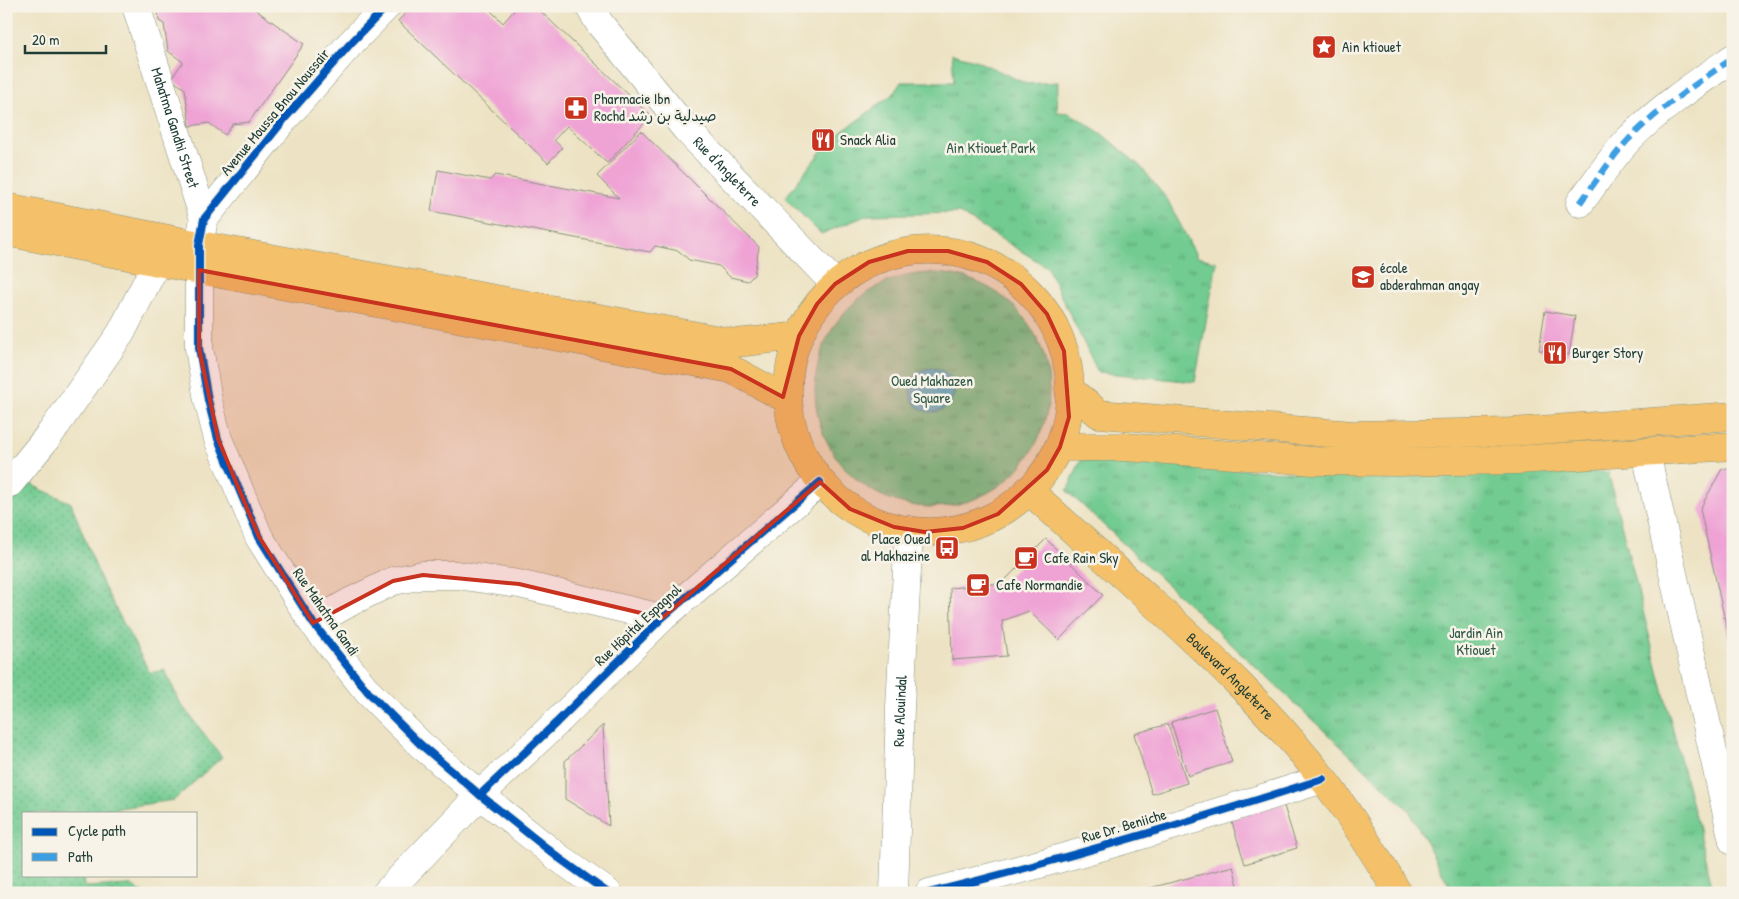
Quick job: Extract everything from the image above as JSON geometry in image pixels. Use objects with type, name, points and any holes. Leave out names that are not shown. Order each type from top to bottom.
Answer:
[{"type":"main road","points":[[6,207],[201,245],[736,343],[798,336]]},
{"type":"main road","points":[[6,232],[157,262],[201,245],[732,369],[783,397],[788,407],[799,447],[820,482],[850,509],[886,526],[925,532],[963,528],[998,514],[1028,490],[1047,470],[1060,447],[1069,417],[1069,389],[1064,351],[1047,314],[1021,284],[987,262],[948,251],[908,251],[869,262],[835,284],[816,304],[798,336],[783,397]]},
{"type":"main road","points":[[1069,389],[1099,414],[1353,435],[1512,432],[1733,416]]},
{"type":"main road","points":[[1060,447],[1126,447],[1314,461],[1396,462],[1516,460],[1733,446]]},
{"type":"main road","name":"Boulevard Angleterre","points":[[1028,490],[1196,642],[1233,678],[1292,742],[1323,779],[1398,893]]},
{"type":"street","name":"Mahatma Gandhi Street","points":[[136,6],[201,245]]},
{"type":"street","name":"Avenue Moussa Bnou Noussair","points":[[201,245],[286,117],[350,44],[387,6]]},
{"type":"street","name":"Rue d'Angleterre","points":[[589,6],[600,24],[686,129],[835,284]]},
{"type":"street","points":[[1580,203],[1628,141],[1640,129],[1678,97],[1733,58]]},
{"type":"street","name":"Rue Mahatma Gandi","points":[[201,245],[199,348],[208,400],[218,439],[259,537],[314,623],[368,692],[420,744],[480,795],[559,858],[608,893]]},
{"type":"street","points":[[10,483],[50,434],[121,333],[157,262]]},
{"type":"street","points":[[1646,452],[1733,841]]},
{"type":"street","name":"Rue Hôpital Espagnol","points":[[386,893],[480,795],[556,724],[662,618],[820,482]]},
{"type":"street","name":"Rue Alouindal","points":[[894,893],[904,606],[909,530]]},
{"type":"street","points":[[314,623],[352,601],[393,581],[423,575],[456,575],[519,584],[662,618]]},
{"type":"street","name":"Rue Dr. Beniiche","points":[[929,893],[1176,826],[1323,779]]},
{"type":"highlighted area","points":[[908,251],[948,251],[987,262],[1021,284],[1047,314],[1064,351],[1069,417],[1060,447],[1047,470],[998,514],[963,528],[925,532],[894,527],[850,509],[820,482],[662,618],[519,584],[423,575],[393,581],[313,623],[259,537],[218,439],[199,348],[199,270],[731,369],[783,397],[799,336],[817,304],[835,284],[869,262]]},
{"type":"green space","name":"Ain Ktiouet Park","points":[[952,54],[975,60],[1027,84],[1058,82],[1057,112],[1070,113],[1102,134],[1140,166],[1167,199],[1197,257],[1217,262],[1195,382],[1098,372],[1047,267],[959,213],[868,215],[821,234],[785,198],[828,142],[893,94],[901,82],[954,82]]},
{"type":"green space","name":"Oued Makhazen Square","points":[[932,273],[955,275],[977,282],[997,293],[1015,307],[1029,325],[1040,345],[1047,367],[1049,390],[1047,413],[1040,435],[1029,455],[1015,473],[997,487],[977,498],[955,505],[932,507],[909,505],[887,498],[867,487],[849,473],[835,455],[824,435],[817,413],[815,390],[817,367],[824,345],[835,325],[849,307],[867,293],[887,282],[909,275]]},
{"type":"green space","name":"Jardin Ain Ktiouet","points":[[1081,460],[1338,475],[1553,471],[1608,472],[1714,893],[1453,893],[1409,810],[1067,491]]},
{"type":"green space","points":[[6,465],[36,487],[71,503],[102,583],[150,673],[165,670],[180,703],[222,757],[174,800],[92,812],[22,812],[22,876],[83,876],[84,887],[129,885],[144,893],[6,893]]},
{"type":"water","points":[[932,368],[944,372],[950,378],[954,390],[950,402],[944,408],[932,412],[920,408],[914,402],[910,390],[914,378],[920,372]]},
{"type":"building","points":[[157,6],[250,6],[304,44],[249,122],[233,124],[225,135],[209,123],[190,126],[185,89],[171,79],[183,62],[168,51],[164,24],[159,21]]},
{"type":"building","points":[[412,6],[486,6],[503,23],[518,6],[535,6],[651,116],[607,163],[567,126],[554,140],[562,148],[548,163],[398,21]]},
{"type":"building","points":[[641,131],[759,247],[754,275],[748,281],[730,277],[719,266],[689,260],[679,251],[655,246],[650,252],[431,211],[438,170],[490,180],[495,175],[619,198],[597,176]]},
{"type":"building","points":[[1545,311],[1575,316],[1569,355],[1539,350]]},
{"type":"building","points":[[1722,469],[1733,469],[1732,652],[1700,509]]},
{"type":"building","points":[[1046,539],[1103,595],[1059,640],[1029,611],[1002,621],[1007,656],[952,660],[950,588],[1002,583]]},
{"type":"building","points":[[1215,708],[1232,762],[1188,776],[1171,722]]},
{"type":"building","points":[[1168,724],[1187,783],[1152,794],[1134,734]]},
{"type":"building","points":[[603,725],[609,826],[565,799],[565,761]]},
{"type":"building","points":[[1283,803],[1297,848],[1245,864],[1231,819]]},
{"type":"building","points":[[1233,866],[1240,893],[1135,893],[1135,892]]},
{"type":"marked path","points":[[1580,203],[1629,139],[1679,96],[1733,58]]},
{"type":"cycle path","points":[[387,6],[350,44],[286,117],[204,219],[199,245],[199,348],[208,400],[218,439],[259,537],[313,623],[368,692],[420,744],[480,795],[559,858],[608,893]]},
{"type":"cycle path","points":[[480,795],[662,618],[820,482]]},
{"type":"cycle path","points":[[929,893],[1127,839],[1323,779]]},
{"type":"place","name":"Ain ktiouet","points":[[1324,47]]},
{"type":"place","name":"Pharmacie Ibn Rochd صيدلية بن رشد","points":[[576,108]]},
{"type":"place","name":"Snack Alia","points":[[823,140]]},
{"type":"place","name":"école abderahman angay","points":[[1363,277]]},
{"type":"place","name":"Burger Story","points":[[1555,353]]},
{"type":"place","name":"Place Oued al Makhazine","points":[[947,548]]},
{"type":"place","name":"Cafe Rain Sky","points":[[1026,558]]},
{"type":"place","name":"Cafe Normandie","points":[[978,585]]}]
